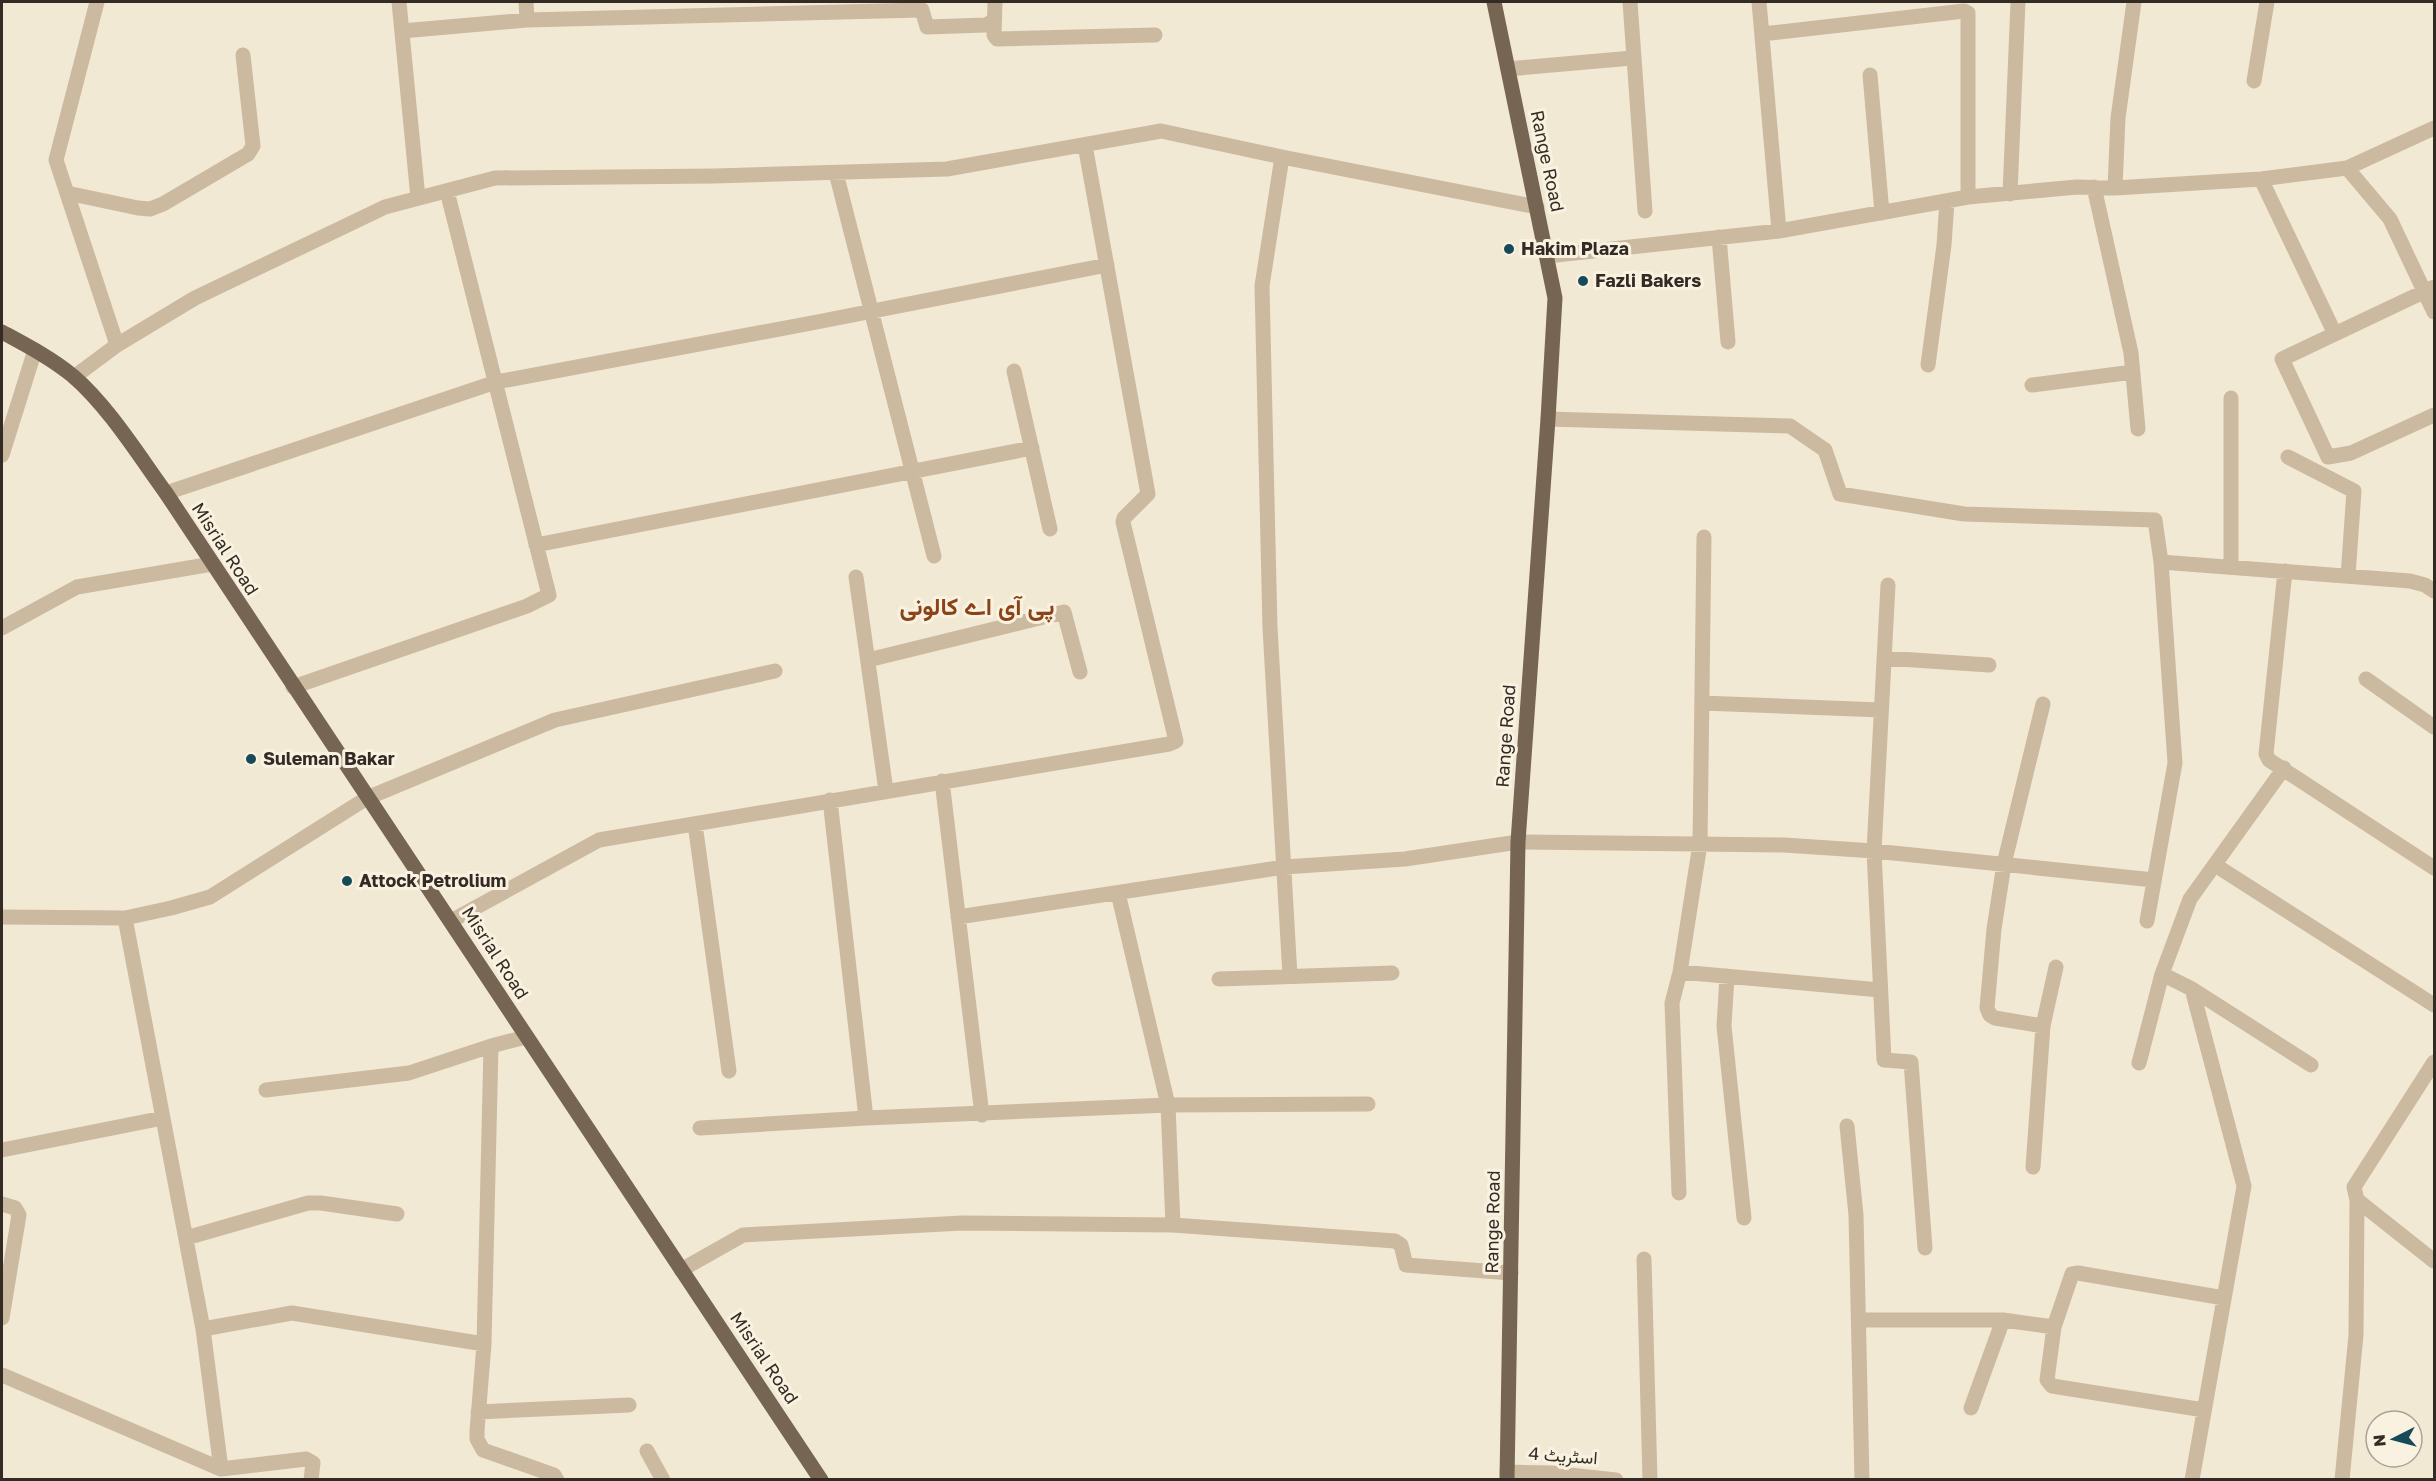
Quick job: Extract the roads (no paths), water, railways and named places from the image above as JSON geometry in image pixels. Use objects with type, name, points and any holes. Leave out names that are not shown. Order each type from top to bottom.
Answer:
[{"type":"main road","name":"Range Road","points":[[1494,2],[1555,298],[1518,842],[1507,1476]]},
{"type":"main road","name":"Misrial Road","points":[[2,332],[35,350],[74,377],[112,418],[165,493],[821,1479]]},
{"type":"street","points":[[98,2],[56,160],[117,345]]},
{"type":"street","points":[[399,2],[418,198]]},
{"type":"street","points":[[526,2],[527,20]]},
{"type":"street","points":[[994,2],[994,35],[997,39],[1155,35]]},
{"type":"street","points":[[1629,2],[1645,211]]},
{"type":"street","points":[[1759,2],[1779,231]]},
{"type":"street","points":[[2010,194],[2018,2]]},
{"type":"street","points":[[2115,188],[2118,118],[2134,2]]},
{"type":"street","points":[[2254,81],[2267,2]]},
{"type":"street","points":[[402,31],[527,20],[922,10],[927,27],[986,25],[993,21]]},
{"type":"street","points":[[1762,34],[1964,11],[1968,13],[1968,197]]},
{"type":"street","points":[[67,193],[150,209],[163,204],[248,154],[252,146],[243,55]]},
{"type":"street","points":[[1508,69],[1632,58]]},
{"type":"street","points":[[1870,75],[1882,213]]},
{"type":"street","points":[[1546,256],[1779,231],[1968,197],[2094,187],[2115,188],[2261,179],[2347,168],[2434,128]]},
{"type":"street","points":[[74,377],[117,345],[195,298],[385,207],[495,178],[715,176],[947,169],[1161,131],[1282,158],[1537,207]]},
{"type":"street","points":[[451,921],[599,840],[1176,741],[1123,522],[1124,518],[1148,494],[1085,145]]},
{"type":"street","points":[[1282,158],[1262,286],[1270,628],[1290,976]]},
{"type":"street","points":[[2347,168],[2390,219],[2430,289],[2434,312]]},
{"type":"street","points":[[836,173],[934,556]]},
{"type":"street","points":[[2261,179],[2336,334]]},
{"type":"street","points":[[2094,187],[2131,353],[2138,429]]},
{"type":"street","points":[[293,687],[527,606],[549,595],[447,190]]},
{"type":"street","points":[[1928,364],[1944,244],[1947,201]]},
{"type":"street","points":[[1719,237],[1728,342]]},
{"type":"street","points":[[165,493],[495,382],[1107,265]]},
{"type":"street","points":[[2430,289],[2282,359],[2328,457],[2351,453],[2434,416]]},
{"type":"street","points":[[2,454],[35,350]]},
{"type":"street","points":[[1014,371],[1050,529]]},
{"type":"street","points":[[2032,385],[2133,372]]},
{"type":"street","points":[[2231,398],[2231,567]]},
{"type":"street","points":[[1548,419],[1790,426],[1825,450],[1840,494],[1964,513],[2155,520],[2161,562],[2175,763],[2146,921]]},
{"type":"street","points":[[536,545],[1032,448]]},
{"type":"street","points":[[2288,458],[2354,491],[2348,576]]},
{"type":"street","points":[[1678,1193],[1672,1003],[1680,972],[1700,844],[1704,537]]},
{"type":"street","points":[[2161,562],[2410,581],[2425,585],[2434,591]]},
{"type":"street","points":[[2,628],[77,587],[212,564]]},
{"type":"street","points":[[2285,571],[2266,754],[2269,760],[2434,868]]},
{"type":"street","points":[[856,577],[886,791]]},
{"type":"street","points":[[1888,585],[1874,851],[1880,990],[1884,1060],[1911,1062],[1925,1248]]},
{"type":"street","points":[[868,660],[1064,612],[1080,672]]},
{"type":"street","points":[[1884,658],[1989,665]]},
{"type":"street","points":[[2,917],[125,918],[210,897],[367,798],[555,720],[775,671]]},
{"type":"street","points":[[2366,680],[2434,727]]},
{"type":"street","points":[[1702,703],[1881,710]]},
{"type":"street","points":[[2043,704],[2004,864],[1994,929],[1987,1008],[1990,1015],[1995,1018],[2043,1026]]},
{"type":"street","points":[[2139,1063],[2162,974],[2190,899],[2284,768]]},
{"type":"street","points":[[942,781],[982,1115]]},
{"type":"street","points":[[830,800],[866,1118]]},
{"type":"street","points":[[695,824],[729,1071]]},
{"type":"street","points":[[958,917],[1284,867],[1405,858],[1518,842],[1784,845],[1874,851],[2154,880]]},
{"type":"street","points":[[2215,865],[2434,1005]]},
{"type":"street","points":[[1118,893],[1168,1105],[1173,1225]]},
{"type":"street","points":[[125,918],[203,1329],[221,1469]]},
{"type":"street","points":[[2033,1167],[2043,1026],[2056,967]]},
{"type":"street","points":[[1680,972],[1880,990]]},
{"type":"street","points":[[1219,979],[1392,973]]},
{"type":"street","points":[[2162,974],[2192,989],[2311,1065]]},
{"type":"street","points":[[1727,976],[1724,1026],[1744,1218]]},
{"type":"street","points":[[2192,989],[2244,1186],[2192,1479]]},
{"type":"street","points":[[266,1090],[409,1073],[526,1037]]},
{"type":"street","points":[[491,1046],[484,1344],[477,1439],[483,1450],[554,1475],[557,1479]]},
{"type":"street","points":[[2342,1479],[2356,1335],[2357,1200],[2354,1186],[2434,1062]]},
{"type":"street","points":[[700,1128],[866,1118],[982,1115],[1168,1105],[1368,1104]]},
{"type":"street","points":[[2,1150],[163,1118]]},
{"type":"street","points":[[1847,1126],[1856,1215],[1862,1479]]},
{"type":"street","points":[[2357,1200],[2434,1261]]},
{"type":"street","points":[[186,1238],[308,1203],[397,1214]]},
{"type":"street","points":[[2,1204],[15,1208],[20,1215],[2,1318]]},
{"type":"street","points":[[681,1270],[743,1235],[962,1223],[1173,1225],[1395,1241],[1401,1245],[1406,1264],[1511,1273]]},
{"type":"street","points":[[1644,1259],[1650,1479]]},
{"type":"street","points":[[2204,1410],[2052,1386],[2047,1380],[2054,1327],[2072,1274],[2078,1273],[2224,1298]]},
{"type":"street","points":[[203,1329],[292,1313],[484,1344]]},
{"type":"street","points":[[1859,1320],[2003,1320],[2054,1327]]},
{"type":"street","points":[[1971,1408],[2003,1320]]},
{"type":"street","points":[[2,1375],[221,1469],[306,1459],[313,1463],[311,1479]]},
{"type":"street","points":[[478,1412],[628,1405]]},
{"type":"street","points":[[646,1451],[663,1479]]},
{"type":"street","name":"اسٹریٹ 4","points":[[1507,1476],[1551,1473],[1616,1479]]},
{"type":"place","name":"Hakim Plaza","points":[[1509,249]]},
{"type":"place","name":"Fazli Bakers","points":[[1583,281]]},
{"type":"place","name":"Suleman Bakar","points":[[251,759]]},
{"type":"place","name":"Attock Petrolium","points":[[347,881]]},
{"type":"district","name":"پی آی اے کالونی","points":[[977,607]]}]
